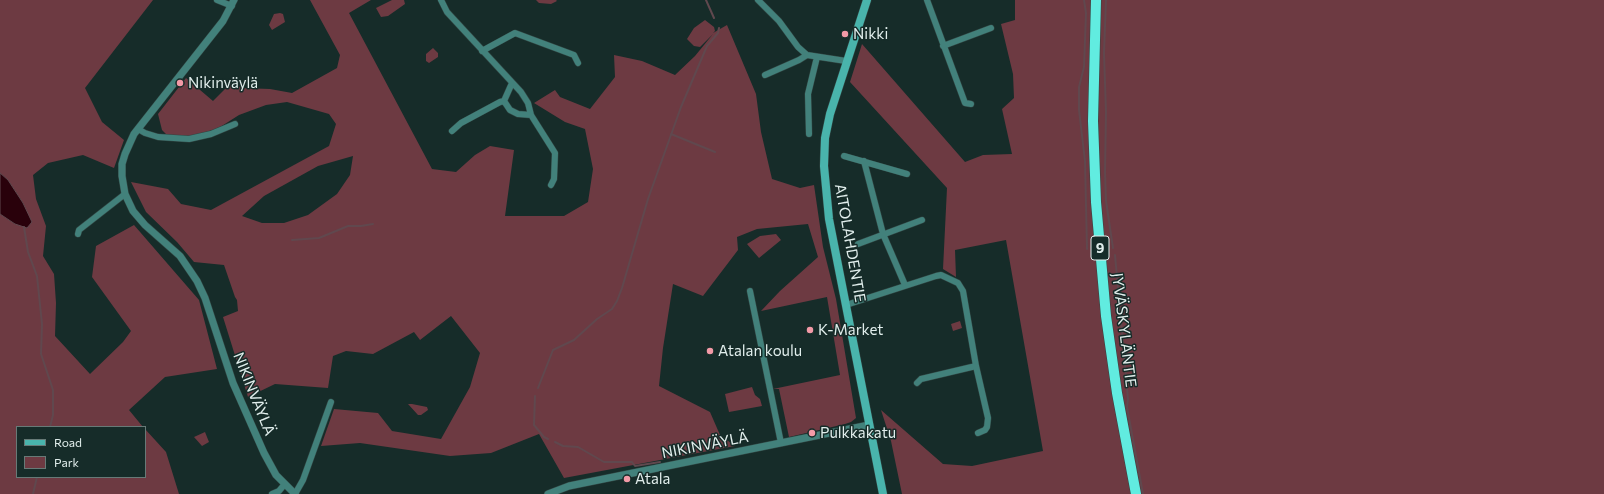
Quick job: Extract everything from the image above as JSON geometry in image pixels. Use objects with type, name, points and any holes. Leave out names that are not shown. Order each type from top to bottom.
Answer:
[{"type":"highway","name":"JYVÄSKYLÄNTIE","points":[[1096,0],[1093,121],[1096,202],[1106,316],[1117,392],[1136,494]]},
{"type":"main road","name":"AITOLAHDENTIE","points":[[867,0],[830,114],[825,138],[824,166],[829,219],[883,494]]},
{"type":"street","points":[[217,0],[233,3]]},
{"type":"street","points":[[441,0],[447,12],[521,92],[528,103],[531,115],[554,153],[554,179],[551,185]]},
{"type":"street","points":[[927,0],[965,103],[971,104]]},
{"type":"street","points":[[761,1],[779,21],[798,47],[807,55],[846,61]]},
{"type":"street","name":"NIKINVÄYLÄ","points":[[233,3],[223,21],[138,129],[128,146],[122,164],[122,176],[125,194],[130,206],[138,218],[180,256],[197,281],[205,298],[233,383],[270,466],[284,485],[295,494]]},
{"type":"street","points":[[943,46],[991,28]]},
{"type":"street","points":[[482,51],[515,33],[574,55],[578,63]]},
{"type":"street","points":[[765,74],[799,60],[807,55]]},
{"type":"street","points":[[809,134],[808,94],[817,57]]},
{"type":"street","points":[[452,131],[461,123],[504,101],[512,83]]},
{"type":"street","points":[[504,101],[510,110],[518,114],[531,115]]},
{"type":"street","points":[[138,129],[145,133],[158,136],[182,139],[211,134],[235,124]]},
{"type":"street","points":[[844,156],[907,174]]},
{"type":"street","points":[[864,161],[883,234],[905,285]]},
{"type":"street","points":[[78,234],[79,230],[125,194]]},
{"type":"street","points":[[858,244],[922,220]]},
{"type":"street","points":[[846,305],[905,285],[941,275],[958,283],[961,287],[988,423],[985,430],[978,433]]},
{"type":"street","points":[[750,291],[780,443]]},
{"type":"street","points":[[917,383],[921,379],[976,366]]},
{"type":"street","points":[[295,494],[302,482],[331,402]]},
{"type":"street","name":"NIKINVÄYLÄ","points":[[548,494],[569,486],[869,426]]},
{"type":"street","points":[[272,494],[279,491],[284,485]]},
{"type":"green space","points":[[0,0],[153,0],[85,88],[102,122],[124,140],[114,168],[83,155],[48,163],[33,175],[36,199],[46,226],[43,256],[54,274],[56,303],[55,336],[90,374],[123,342],[131,331],[92,277],[96,246],[134,225],[199,300],[217,369],[165,377],[129,410],[142,426],[16,426],[16,478],[146,478],[146,430],[166,452],[179,494],[0,494],[0,214],[15,224],[31,222],[23,203],[8,180],[0,173]]},
{"type":"green space","points":[[310,0],[371,0],[349,13],[432,169],[456,172],[475,155],[490,146],[514,150],[505,216],[564,216],[588,202],[593,169],[585,129],[565,122],[534,103],[555,90],[560,97],[590,109],[615,77],[614,55],[642,61],[675,75],[695,56],[713,34],[700,47],[694,46],[687,39],[694,28],[705,20],[714,27],[715,31],[713,33],[727,25],[756,94],[761,132],[772,179],[800,188],[814,185],[823,247],[836,299],[856,418],[845,424],[789,437],[779,389],[773,389],[840,375],[827,297],[761,311],[780,291],[818,257],[808,224],[757,229],[737,237],[738,250],[703,296],[673,284],[663,348],[659,386],[710,412],[720,435],[735,446],[564,478],[539,434],[491,453],[450,456],[360,443],[321,446],[334,409],[378,413],[392,431],[441,439],[470,387],[480,353],[451,316],[420,340],[414,332],[373,354],[346,351],[333,356],[328,388],[275,384],[248,397],[223,317],[238,311],[237,300],[224,265],[194,262],[177,242],[146,212],[131,182],[168,189],[181,204],[211,210],[329,146],[336,124],[329,114],[287,102],[266,105],[239,115],[217,129],[188,137],[168,136],[162,130],[158,114],[186,78],[213,101],[233,81],[241,88],[270,89],[292,93],[337,68],[340,55]],"holes":[[[353,156],[350,175],[337,194],[308,215],[284,223],[262,223],[242,216],[264,196],[318,166]]]},
{"type":"green space","points":[[392,0],[404,0],[405,4],[388,16],[381,17],[376,8]]},
{"type":"green space","points":[[536,0],[557,1],[551,4],[539,3]]},
{"type":"green space","points":[[1015,0],[1604,0],[1604,494],[902,494],[891,441],[881,410],[943,464],[972,466],[1043,451],[1006,240],[955,250],[956,277],[943,269],[947,188],[850,82],[862,44],[965,162],[983,155],[1012,154],[1002,109],[1014,98],[1013,74],[1001,24],[1015,20]]},
{"type":"green space","points":[[274,14],[283,14],[285,22],[272,30],[269,25]]},
{"type":"green space","points":[[433,48],[438,53],[438,57],[429,63],[426,61],[426,54]]},
{"type":"green space","points":[[776,234],[781,240],[759,258],[747,244],[760,236]]},
{"type":"green space","points":[[960,321],[962,328],[953,331],[951,324]]},
{"type":"green space","points":[[752,387],[755,395],[760,399],[762,406],[729,412],[725,394]]},
{"type":"green space","points":[[408,404],[427,407],[428,410],[421,415],[418,415]]},
{"type":"green space","points":[[205,432],[209,442],[202,446],[194,437]]},
{"type":"shaded area","points":[[0,173],[8,180],[23,203],[32,222],[27,228],[15,224],[0,214]]},
{"type":"waterway","points":[[706,0],[714,18]]},
{"type":"waterway","points":[[1084,0],[1086,13],[1084,67],[1079,87],[1079,110],[1085,161],[1087,249]]},
{"type":"waterway","points":[[1106,0],[1104,53],[1106,112],[1105,172],[1106,201],[1113,248]]},
{"type":"waterway","points":[[538,388],[553,350],[574,340],[597,319],[612,309],[617,301],[648,199],[681,107],[707,46],[718,33],[719,28]]},
{"type":"waterway","points":[[671,134],[715,152]]},
{"type":"waterway","points":[[292,240],[319,238],[348,226],[373,224]]},
{"type":"waterway","points":[[24,227],[28,252],[37,276],[42,324],[41,354],[53,390],[53,415],[50,426]]},
{"type":"waterway","points":[[1115,255],[1128,399],[1127,407],[1143,494]]},
{"type":"waterway","points":[[535,396],[534,425],[544,437],[548,439]]},
{"type":"waterway","points":[[555,442],[563,446],[578,447],[604,462],[632,462],[635,466],[660,462]]},
{"type":"waterway","points":[[33,494],[37,478]]},
{"type":"place","name":"Nikki","points":[[845,34]]},
{"type":"place","name":"Nikinväylä","points":[[180,83]]},
{"type":"place","name":"K-Market","points":[[810,330]]},
{"type":"place","name":"Atalan koulu","points":[[710,351]]},
{"type":"place","name":"Pulkkakatu","points":[[812,433]]},
{"type":"place","name":"Atala","points":[[627,479]]}]
